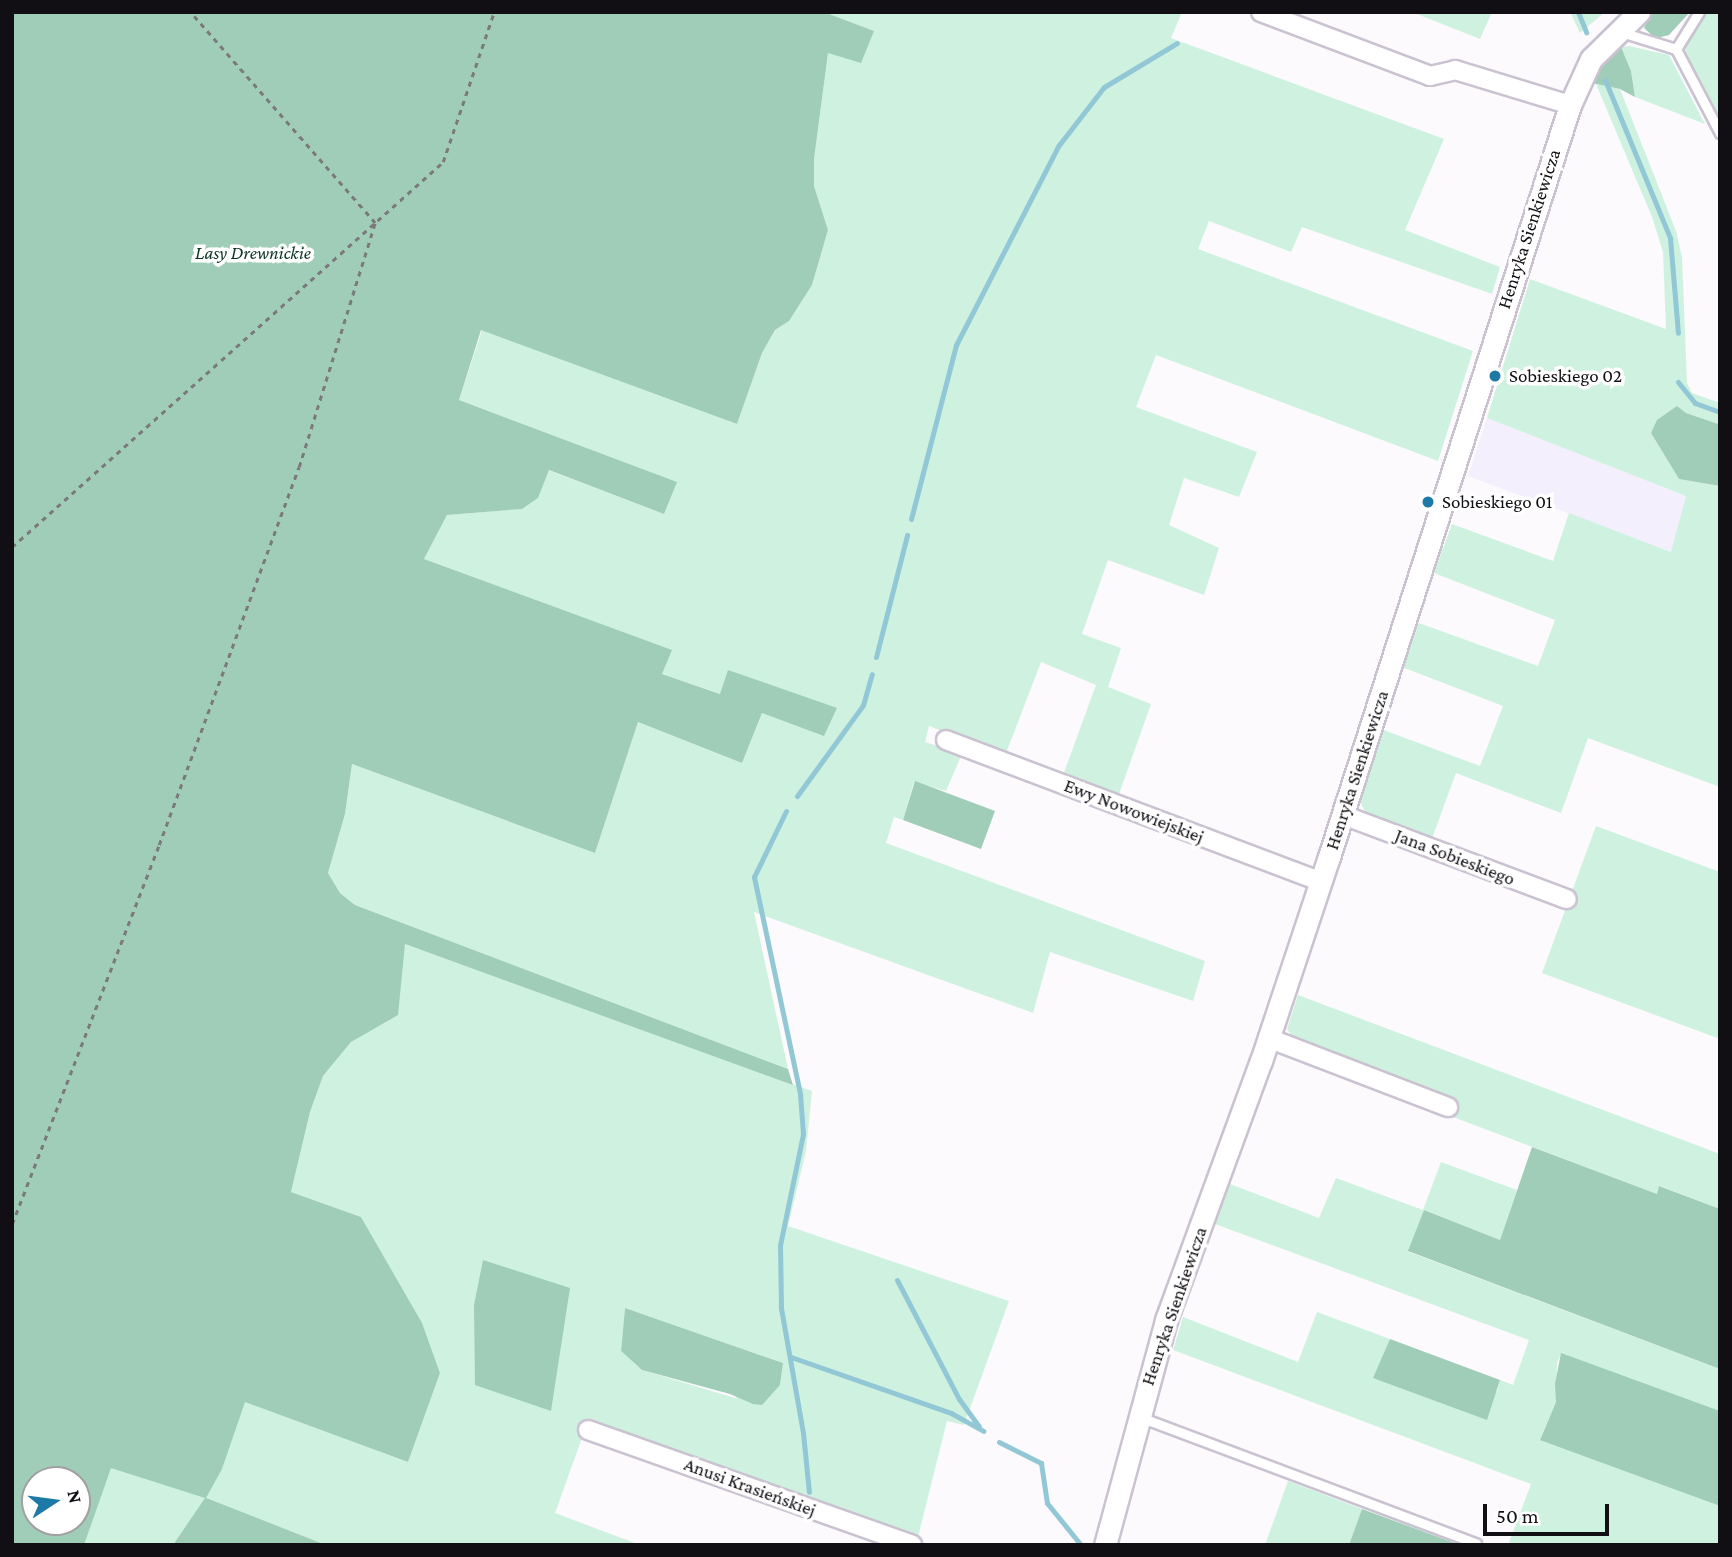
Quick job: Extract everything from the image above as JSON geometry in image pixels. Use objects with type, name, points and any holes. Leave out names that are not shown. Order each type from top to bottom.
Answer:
[{"type":"street","points":[[1261,12],[1430,76],[1455,70],[1570,104]]},
{"type":"street","name":"Henryka Sienkiewicza","points":[[1105,1545],[1166,1320],[1321,882],[1570,104],[1584,70],[1639,12]]},
{"type":"street","name":"Ewy Nowowiejskiej","points":[[946,740],[1321,882]]},
{"type":"street","name":"Jana Sobieskiego","points":[[1343,815],[1567,899]]},
{"type":"street","points":[[1268,1038],[1448,1107]]},
{"type":"street","name":"Anusi Krasieńskiej","points":[[588,1430],[912,1545]]},
{"type":"lane","points":[[1699,12],[1676,48],[1678,58],[1720,133]]},
{"type":"lane","points":[[1619,32],[1676,48]]},
{"type":"lane","points":[[1138,1416],[1476,1544]]},
{"type":"path","points":[[190,12],[375,223]]},
{"type":"path","points":[[12,547],[443,162],[494,12]]},
{"type":"path","points":[[12,1224],[159,845],[299,467],[375,223]]},
{"type":"shaded area","points":[[1487,418],[1686,496],[1672,552],[1468,476]]},
{"type":"green space","name":"Lasy Drewnickie","points":[[12,12],[824,12],[874,31],[861,63],[828,53],[814,159],[814,186],[828,230],[812,285],[789,321],[775,330],[762,353],[737,424],[481,330],[459,400],[677,482],[664,514],[549,470],[538,498],[522,509],[447,515],[424,559],[672,650],[662,674],[720,694],[728,670],[837,708],[824,736],[762,713],[742,763],[638,722],[595,853],[352,764],[345,814],[328,873],[340,893],[355,905],[788,1069],[793,1085],[405,944],[398,1015],[351,1042],[323,1076],[310,1112],[291,1192],[361,1217],[422,1323],[440,1373],[408,1462],[245,1402],[222,1469],[206,1498],[326,1545],[173,1545],[205,1498],[111,1468],[91,1525],[91,1466],[21,1466],[21,1536],[87,1536],[84,1545],[12,1545]]},
{"type":"green space","points":[[824,12],[1182,12],[1171,38],[1444,139],[1405,230],[1500,267],[1492,294],[1302,227],[1291,252],[1209,221],[1198,249],[1473,351],[1438,461],[1156,355],[1136,407],[1257,452],[1239,497],[1184,478],[1169,525],[1219,548],[1204,595],[1108,560],[1082,634],[1121,648],[1108,687],[1151,704],[1118,797],[1062,778],[1096,685],[1041,662],[1005,756],[929,726],[925,742],[962,754],[946,791],[914,782],[903,820],[894,817],[886,843],[1205,961],[1193,1001],[1050,952],[1033,1013],[754,912],[788,1069],[355,905],[340,893],[328,873],[345,814],[352,764],[595,853],[638,722],[742,763],[762,713],[824,735],[729,670],[721,694],[662,674],[671,650],[424,559],[447,515],[522,509],[538,498],[548,470],[664,514],[676,482],[459,400],[482,330],[737,424],[762,353],[775,330],[789,321],[812,285],[828,230],[814,186],[814,159],[828,53],[874,31]]},
{"type":"green space","points":[[1412,12],[1492,12],[1480,39]]},
{"type":"green space","points":[[1570,12],[1605,12],[1580,33]]},
{"type":"green space","points":[[1652,12],[1690,12],[1669,35],[1654,37],[1644,28]]},
{"type":"green space","points":[[1707,12],[1720,12],[1720,122],[1688,67],[1685,48]]},
{"type":"green space","points":[[1629,46],[1669,55],[1705,124],[1635,97],[1631,71],[1621,47]]},
{"type":"green space","points":[[1621,47],[1631,71],[1635,97],[1620,89],[1592,83],[1605,53]]},
{"type":"green space","points":[[1596,84],[1620,89],[1676,231],[1682,257],[1687,383],[1692,393],[1720,403],[1720,430],[1717,424],[1686,413],[1651,433],[1679,479],[1720,486],[1720,787],[1588,738],[1561,813],[1456,773],[1431,841],[1368,817],[1359,800],[1381,729],[1480,766],[1503,706],[1402,667],[1419,623],[1538,666],[1555,620],[1434,573],[1452,524],[1553,561],[1569,513],[1671,552],[1686,496],[1487,418],[1530,279],[1666,329],[1663,252],[1652,217]]},
{"type":"green space","points":[[1677,406],[1686,413],[1718,424],[1720,486],[1679,479],[1651,433],[1657,420]]},
{"type":"green space","points":[[915,781],[995,811],[981,849],[903,820]]},
{"type":"green space","points":[[1596,826],[1720,872],[1720,1039],[1542,973]]},
{"type":"green space","points":[[405,944],[812,1091],[806,1151],[788,1226],[1009,1301],[964,1425],[947,1421],[918,1537],[587,1424],[555,1513],[640,1545],[326,1545],[206,1499],[173,1545],[84,1545],[87,1536],[91,1536],[91,1524],[110,1468],[222,1469],[244,1401],[408,1462],[440,1373],[422,1324],[361,1217],[291,1192],[310,1112],[323,1076],[351,1042],[367,1031]],"holes":[[[625,1308],[783,1363],[780,1385],[735,1398],[642,1370],[621,1351]]]},
{"type":"green space","points":[[1298,995],[1720,1154],[1720,1209],[1660,1186],[1657,1194],[1453,1117],[1459,1103],[1297,1043],[1287,1029]]},
{"type":"green space","points":[[1532,1147],[1657,1194],[1659,1186],[1720,1209],[1720,1369],[1408,1251],[1424,1210],[1500,1240]]},
{"type":"green space","points":[[1441,1162],[1517,1190],[1500,1240],[1424,1210],[1409,1252],[1720,1369],[1720,1411],[1561,1354],[1557,1363],[1556,1402],[1540,1439],[1720,1506],[1720,1545],[1508,1545],[1531,1484],[1173,1350],[1183,1317],[1298,1362],[1317,1312],[1390,1339],[1374,1378],[1497,1392],[1500,1380],[1513,1385],[1529,1340],[1215,1224],[1230,1184],[1319,1218],[1336,1178],[1423,1210]]},
{"type":"green space","points":[[483,1260],[570,1288],[551,1411],[475,1385],[474,1305]]},
{"type":"green space","points":[[625,1308],[783,1363],[780,1385],[762,1405],[642,1370],[621,1351]]},
{"type":"green space","points":[[1390,1339],[1500,1380],[1487,1420],[1373,1378]]},
{"type":"green space","points":[[1561,1353],[1720,1411],[1720,1506],[1540,1440],[1556,1402],[1555,1384]]},
{"type":"green space","points":[[1288,1481],[1362,1509],[1349,1545],[1265,1545]]},
{"type":"green space","points":[[1362,1509],[1460,1545],[1349,1545]]},
{"type":"waterway","points":[[1578,12],[1586,32]]},
{"type":"waterway","points":[[911,519],[956,345],[1059,145],[1104,87],[1177,43]]},
{"type":"waterway","points":[[1605,80],[1670,238],[1678,333]]},
{"type":"waterway","points":[[1678,382],[1695,403],[1720,412]]},
{"type":"waterway","points":[[876,657],[907,535]]},
{"type":"waterway","points":[[797,796],[863,705],[872,674]]},
{"type":"waterway","points":[[786,811],[754,877],[800,1094],[803,1134],[780,1245],[781,1308],[803,1433],[809,1492]]},
{"type":"waterway","points":[[897,1280],[959,1399],[979,1427]]},
{"type":"waterway","points":[[791,1357],[951,1413],[983,1431]]},
{"type":"waterway","points":[[999,1442],[1041,1463],[1047,1503],[1081,1545]]},
{"type":"place","name":"Sobieskiego 02","points":[[1495,376]]},
{"type":"place","name":"Sobieskiego 01","points":[[1428,502]]}]
